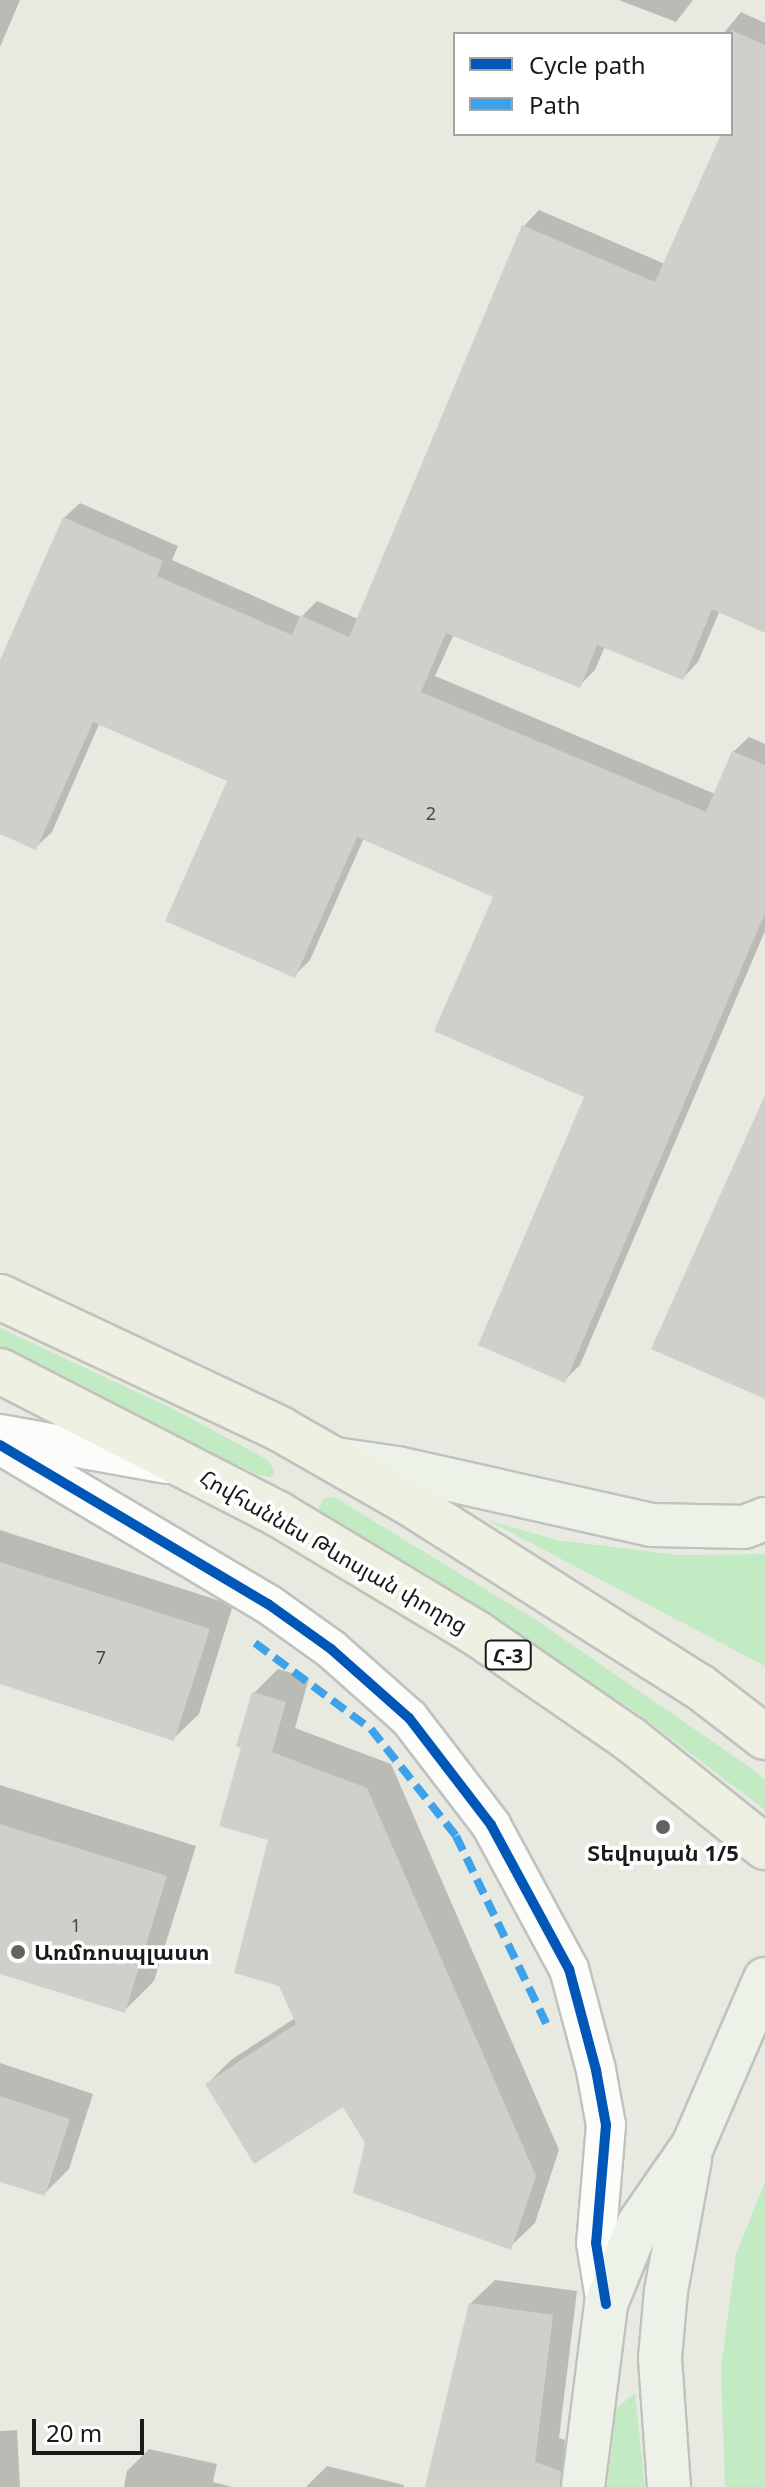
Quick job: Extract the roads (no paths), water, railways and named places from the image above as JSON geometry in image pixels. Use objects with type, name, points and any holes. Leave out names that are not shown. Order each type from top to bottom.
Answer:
[{"type":"main road","points":[[0,1297],[280,1429],[408,1502],[700,1687],[765,1737]]},
{"type":"main road","name":"Հովհաննես Թևոսյան փողոց","points":[[0,1371],[278,1514],[479,1635],[630,1739],[765,1847]]},
{"type":"main road","points":[[330,1458],[397,1468],[652,1525],[744,1527],[765,1519]]},
{"type":"main road","points":[[583,2487],[606,2304],[639,2223],[693,2145],[765,1979]]},
{"type":"main road","points":[[669,2487],[660,2358],[666,2291],[693,2145]]},
{"type":"street","points":[[0,1434],[195,1469]]},
{"type":"street","points":[[0,1445],[268,1604],[331,1649],[409,1718],[491,1825],[569,1969],[596,2070],[606,2125],[596,2243],[606,2304]]},
{"type":"place","name":"Տեվոսյան 1/5","points":[[663,1827]]},
{"type":"place","name":"Առմռոսպլաստ","points":[[18,1952]]}]
